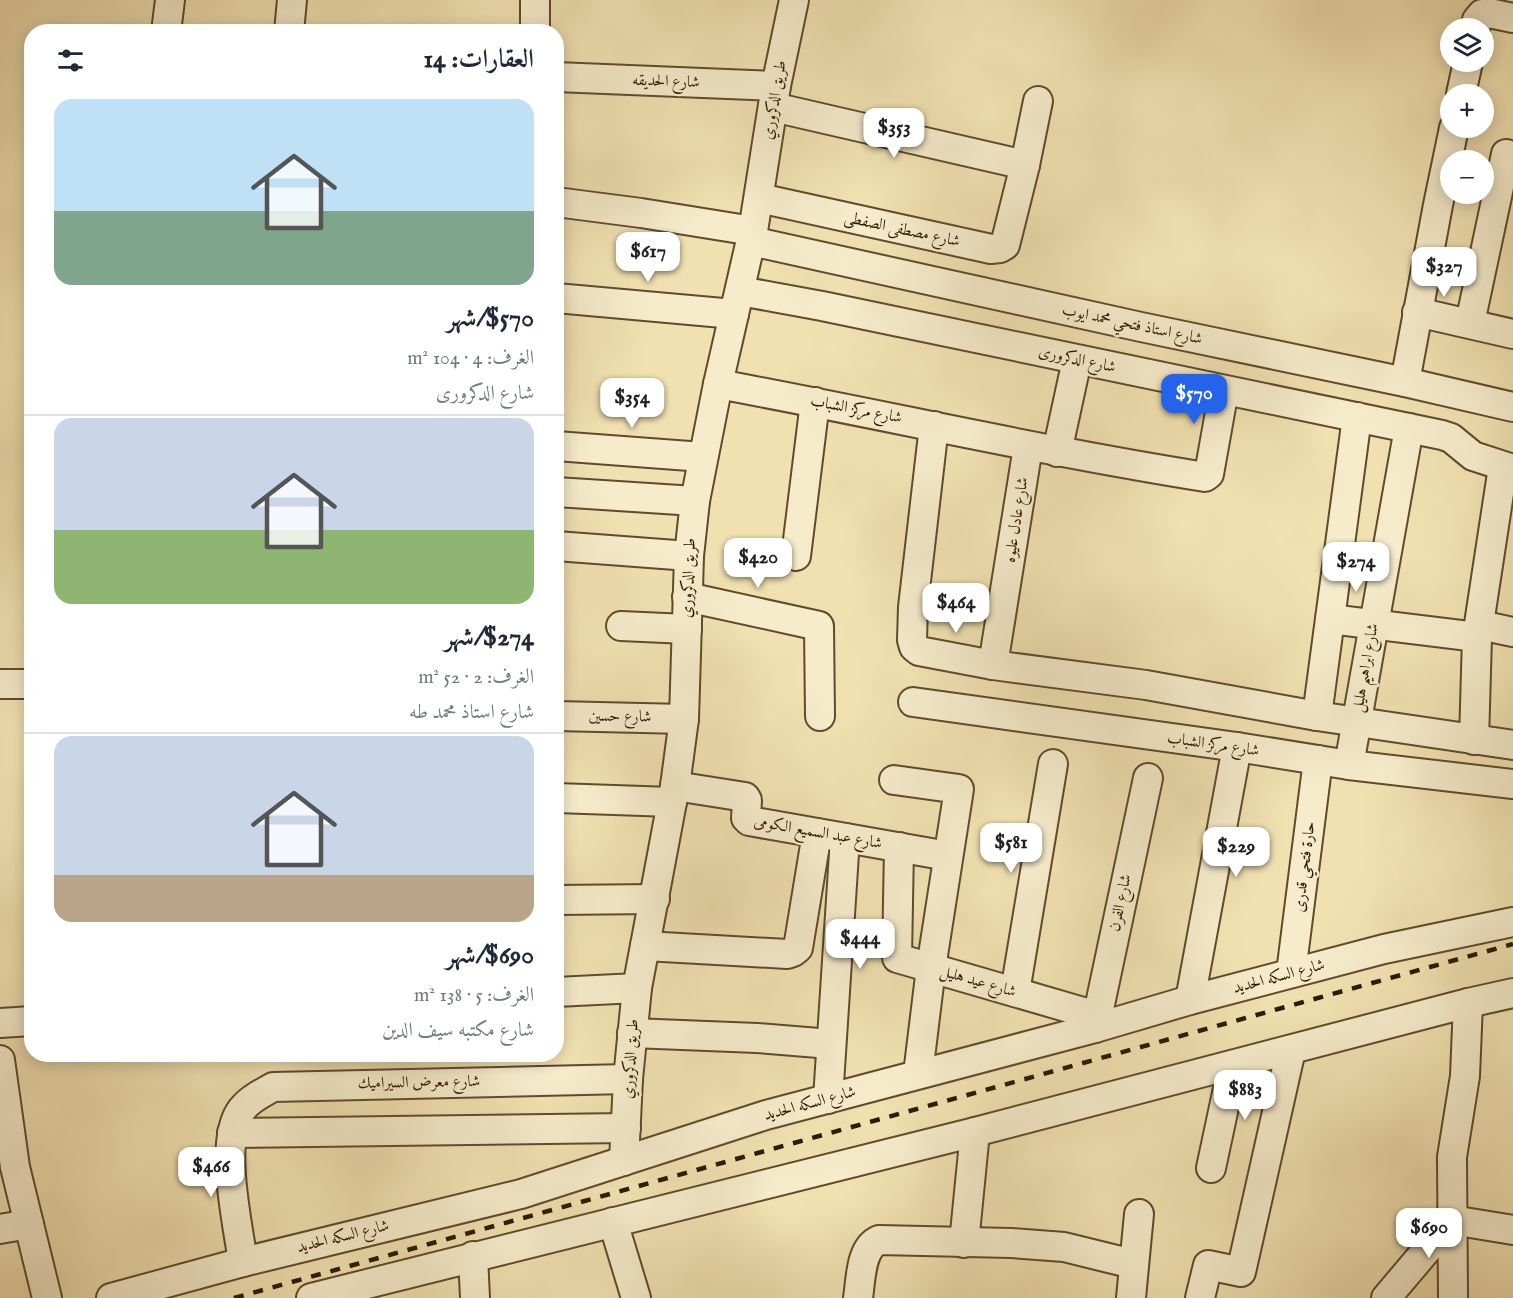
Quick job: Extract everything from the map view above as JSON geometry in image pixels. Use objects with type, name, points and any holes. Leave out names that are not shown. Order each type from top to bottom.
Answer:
[{"type":"street","points":[[167,24],[170,0]]},
{"type":"street","points":[[290,24],[292,0]]},
{"type":"street","points":[[535,24],[536,0]]},
{"type":"street","name":"طريق الدكروري","points":[[624,1161],[628,1079],[638,988],[674,794],[684,718],[689,556],[695,501],[718,384],[752,236],[794,0]]},
{"type":"street","points":[[1482,18],[1489,13],[1513,18]]},
{"type":"street","name":"شارع الحديقه","points":[[564,78],[775,97],[1025,165]]},
{"type":"street","points":[[1025,165],[1038,101]]},
{"type":"street","points":[[1406,382],[1452,138]]},
{"type":"street","points":[[1470,323],[1506,154]]},
{"type":"street","name":"شارع مصطفى الصفطى","points":[[759,198],[991,249],[1000,248],[1005,245],[1025,165]]},
{"type":"street","name":"شارع استاذ فتحي محمد ايوب","points":[[564,203],[641,213],[752,236],[1141,327],[1406,382],[1513,407]]},
{"type":"street","name":"شارع الدكرورى","points":[[564,298],[822,306],[1446,436],[1473,456],[1508,468]]},
{"type":"street","points":[[1418,312],[1513,334]]},
{"type":"street","points":[[1130,371],[1141,327]]},
{"type":"street","points":[[1057,452],[1077,360]]},
{"type":"street","name":"شارع مركز الشباب","points":[[718,384],[934,426],[1028,447],[1207,476],[1224,390]]},
{"type":"street","points":[[796,556],[815,402]]},
{"type":"street","points":[[1317,716],[1357,417]]},
{"type":"street","points":[[934,426],[914,607],[912,640],[919,651],[993,665],[1146,685],[1317,716],[1513,745]]},
{"type":"street","name":"شارع ابراهيم هليل","points":[[1349,765],[1409,428]]},
{"type":"street","points":[[564,447],[703,458]]},
{"type":"street","name":"شارع عادل عليوه","points":[[993,665],[1028,447]]},
{"type":"street","points":[[1474,740],[1478,631],[1508,468]]},
{"type":"street","points":[[564,493],[695,501]]},
{"type":"street","points":[[564,547],[689,556]]},
{"type":"street","points":[[687,597],[819,626],[820,717]]},
{"type":"street","points":[[1330,619],[1374,625],[1513,633]]},
{"type":"street","points":[[621,626],[687,629]]},
{"type":"street","points":[[0,684],[24,684]]},
{"type":"street","name":"شارع مركز الشباب","points":[[913,702],[1349,765],[1513,784]]},
{"type":"street","name":"شارع حسين","points":[[564,716],[684,718]]},
{"type":"street","points":[[1190,1000],[1237,747]]},
{"type":"street","name":"حارة فتحي قدرى","points":[[1291,974],[1318,760]]},
{"type":"street","points":[[1015,992],[1053,764]]},
{"type":"street","name":"شارع الفرن","points":[[1096,1022],[1148,778]]},
{"type":"street","points":[[894,780],[959,789],[931,968],[918,1074]]},
{"type":"street","points":[[564,798],[674,794]]},
{"type":"street","name":"شارع عبد السميع الكومى","points":[[674,794],[745,797],[748,821],[948,856]]},
{"type":"street","points":[[645,946],[788,954],[794,952],[798,948],[817,833]]},
{"type":"street","points":[[828,1099],[845,838]]},
{"type":"street","name":"شارع عيد هليل","points":[[898,847],[896,956],[898,959],[1015,992],[1096,1022]]},
{"type":"street","points":[[564,900],[655,899]]},
{"type":"street","name":"شارع السكه الحديد","points":[[111,1298],[243,1262],[521,1194],[766,1115],[1096,1022],[1190,1000],[1384,948],[1513,922]]},
{"type":"street","points":[[564,992],[638,988]]},
{"type":"street","points":[[327,1296],[473,1256],[975,1132],[1513,993]]},
{"type":"street","points":[[1453,1298],[1452,1157],[1465,1076],[1468,1003]]},
{"type":"street","points":[[0,1023],[24,1022]]},
{"type":"street","points":[[632,1033],[757,1038],[831,1044]]},
{"type":"street","points":[[1200,1298],[1208,1266],[1241,1272],[1291,1050]]},
{"type":"street","points":[[0,1060],[15,1167],[47,1298]]},
{"type":"street","points":[[1211,1168],[1233,1065]]},
{"type":"street","name":"شارع معرض السيراميك","points":[[232,1133],[240,1112],[254,1097],[273,1087],[628,1079]]},
{"type":"street","points":[[243,1262],[230,1164],[232,1133],[626,1128]]},
{"type":"street","points":[[964,1243],[975,1132]]},
{"type":"street","points":[[1131,1298],[1139,1214]]},
{"type":"street","points":[[1452,1220],[1513,1230]]},
{"type":"street","points":[[1386,1298],[1452,1220]]},
{"type":"street","points":[[613,1222],[636,1298]]},
{"type":"street","points":[[0,1229],[28,1224]]},
{"type":"street","points":[[858,1298],[866,1250],[871,1243],[879,1240],[1011,1243],[1064,1247],[1133,1264]]},
{"type":"street","points":[[473,1256],[475,1298]]},
{"type":"railway","points":[[234,1298],[1513,944]]}]
